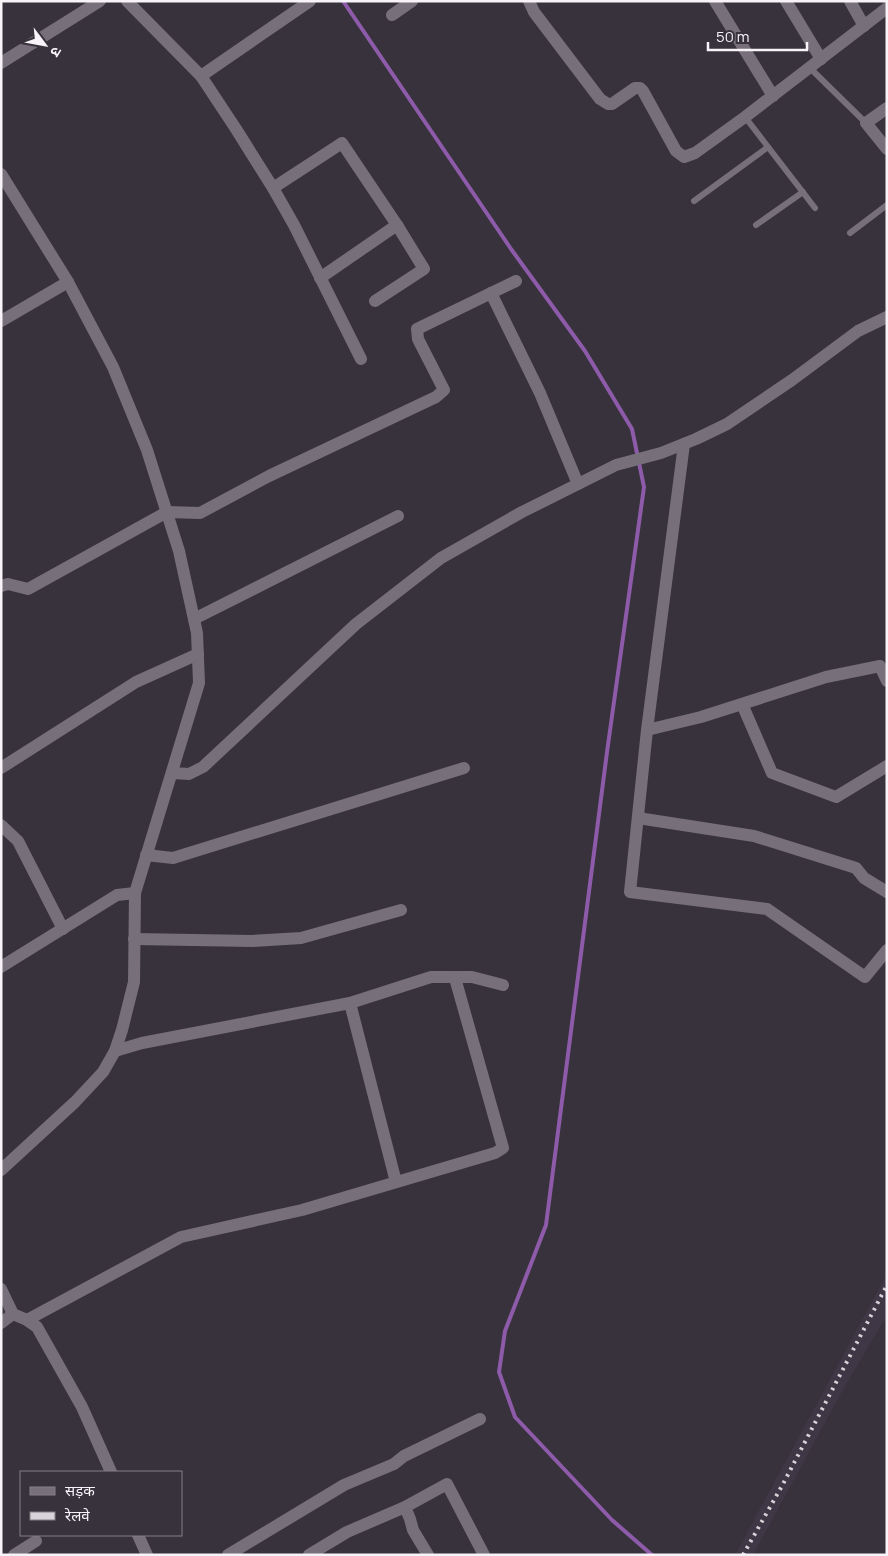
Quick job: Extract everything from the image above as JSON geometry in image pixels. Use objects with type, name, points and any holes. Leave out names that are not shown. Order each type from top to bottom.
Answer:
[{"type":"street","points":[[1,63],[100,1]]},
{"type":"street","points":[[127,1],[202,76],[273,188],[294,225],[361,359]]},
{"type":"street","points":[[202,76],[310,1]]},
{"type":"street","points":[[392,15],[412,1]]},
{"type":"street","points":[[529,1],[534,12],[603,102],[612,104],[635,88],[640,88],[674,149],[681,156],[687,157],[773,96],[887,8]]},
{"type":"street","points":[[715,1],[773,96]]},
{"type":"street","points":[[786,1],[821,59]]},
{"type":"street","points":[[850,1],[864,26]]},
{"type":"street","points":[[887,108],[866,123],[887,149]]},
{"type":"street","points":[[273,188],[342,143],[424,269],[375,301]]},
{"type":"street","points":[[1,174],[68,282],[113,367],[147,450],[179,551],[197,633],[199,683],[135,893],[134,982],[115,1051],[103,1072],[76,1102],[1,1170]]},
{"type":"street","points":[[320,278],[397,225]]},
{"type":"street","points":[[1,586],[8,584],[28,589],[167,512],[200,513],[269,476],[436,397],[444,390],[418,338],[417,329],[516,281]]},
{"type":"street","points":[[1,321],[68,282]]},
{"type":"street","points":[[491,293],[540,393],[578,484]]},
{"type":"street","points":[[172,773],[188,774],[203,767],[356,624],[441,558],[522,512],[616,466],[661,453],[727,424],[792,380],[858,331],[887,317]]},
{"type":"street","points":[[684,444],[647,730],[630,892],[766,909],[865,977],[887,950]]},
{"type":"street","points":[[194,620],[398,516]]},
{"type":"street","points":[[1,768],[136,682],[198,654]]},
{"type":"street","points":[[647,730],[701,717],[826,677],[880,666],[887,681]]},
{"type":"street","points":[[742,704],[772,772],[836,797],[887,766]]},
{"type":"street","points":[[146,856],[173,858],[464,768]]},
{"type":"street","points":[[638,818],[754,836],[856,868],[864,878],[887,892]]},
{"type":"street","points":[[1,825],[18,841],[63,929]]},
{"type":"street","points":[[1,967],[117,895],[135,893]]},
{"type":"street","points":[[134,939],[252,942],[301,938],[401,910]]},
{"type":"street","points":[[115,1051],[142,1043],[350,1003],[431,977],[472,977],[502,985]]},
{"type":"street","points":[[27,1320],[181,1236],[302,1210],[495,1153],[503,1148],[455,978]]},
{"type":"street","points":[[350,1003],[396,1182]]},
{"type":"street","points":[[1,1290],[13,1314],[37,1327],[82,1407],[111,1471]]},
{"type":"street","points":[[1,1324],[13,1314]]},
{"type":"street","points":[[228,1555],[344,1485],[394,1464],[404,1456],[480,1420]]},
{"type":"street","points":[[309,1555],[347,1532],[405,1507],[446,1485],[449,1485],[484,1555]]},
{"type":"street","points":[[405,1507],[413,1530],[428,1555]]},
{"type":"street","points":[[138,1536],[147,1555]]},
{"type":"street","points":[[14,1555],[36,1541]]},
{"type":"lane","points":[[810,68],[866,123]]},
{"type":"lane","points":[[744,117],[815,208]]},
{"type":"lane","points":[[694,201],[768,147]]},
{"type":"lane","points":[[756,224],[803,192]]},
{"type":"lane","points":[[850,233],[887,205]]},
{"type":"shaded area","points":[[887,1274],[887,1315],[844,1388],[753,1555],[735,1555]]},
{"type":"waterway","points":[[343,1],[511,249],[585,351],[632,429],[644,487],[607,752],[546,1225],[505,1331],[499,1372],[515,1417],[612,1520],[652,1555]]},
{"type":"railway","points":[[743,1555],[783,1484],[887,1285]]}]
